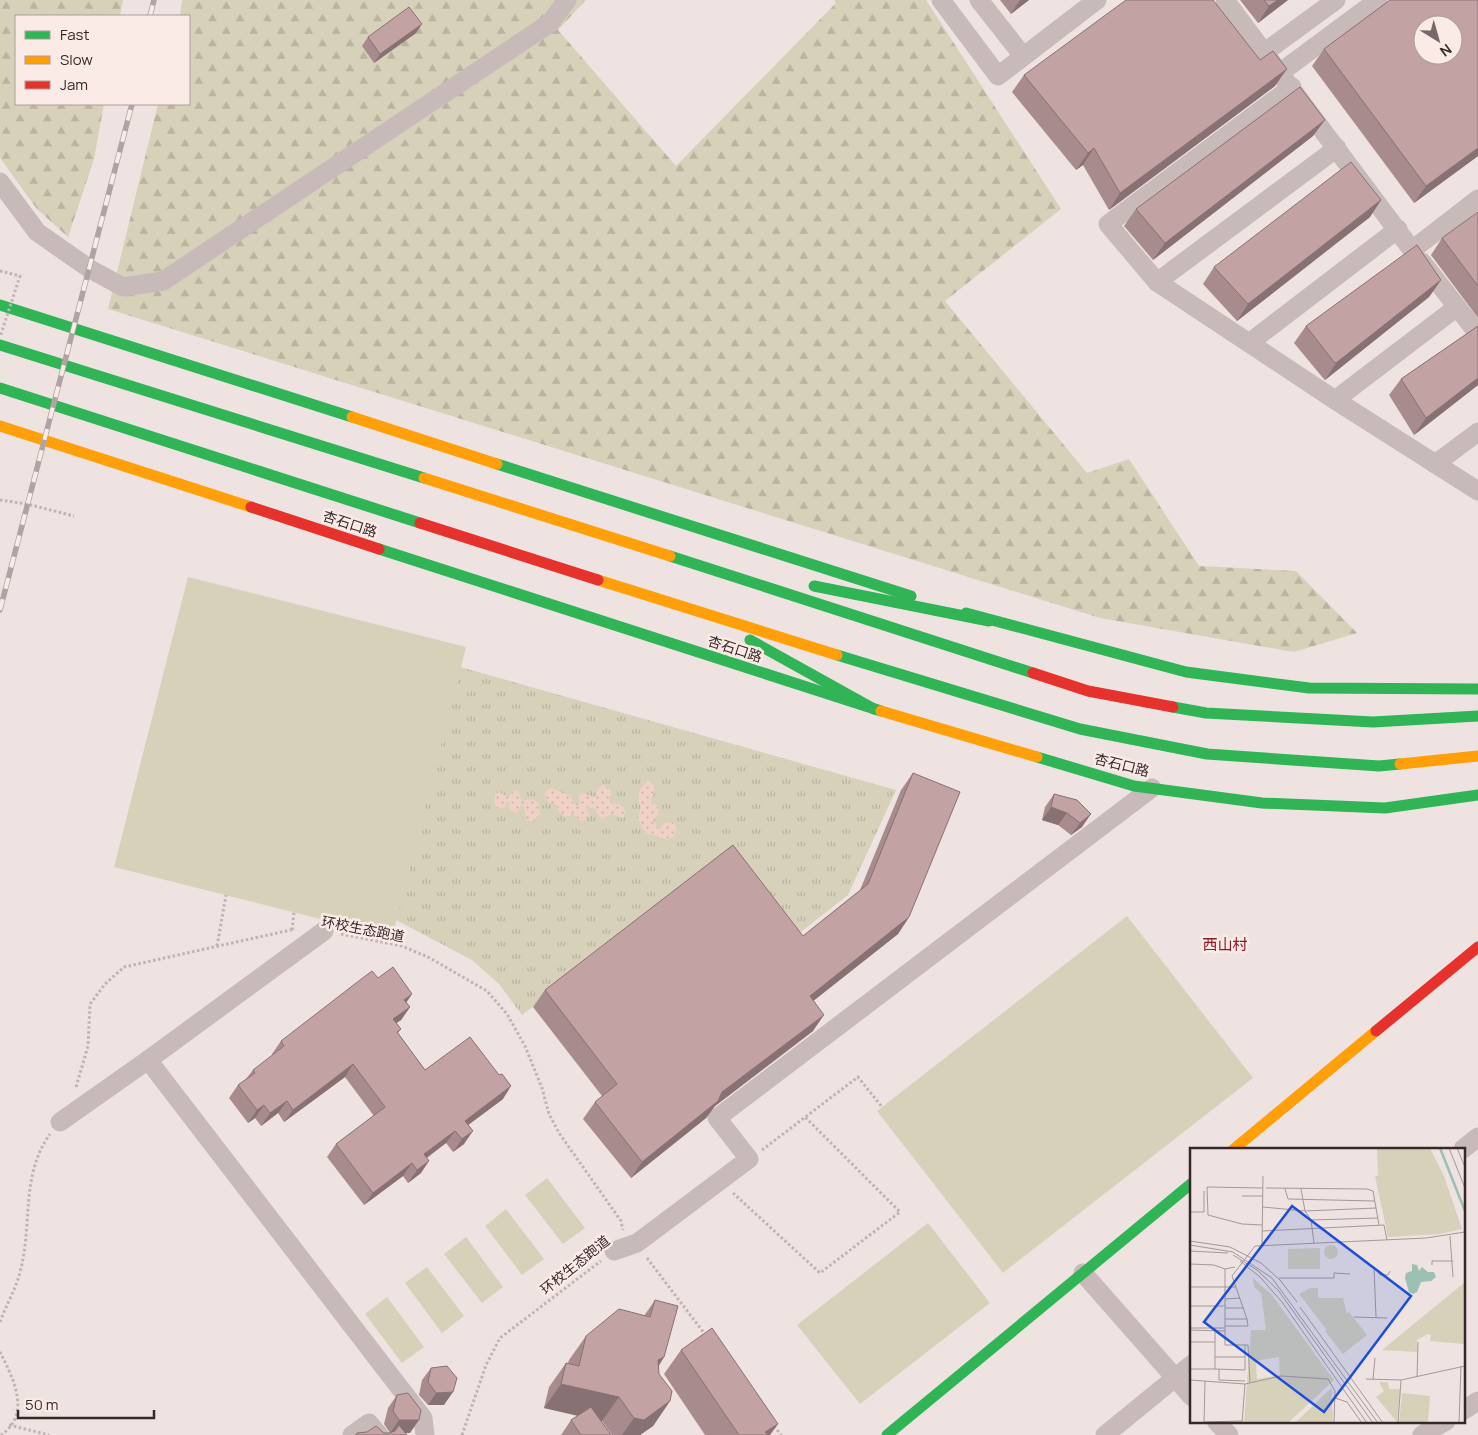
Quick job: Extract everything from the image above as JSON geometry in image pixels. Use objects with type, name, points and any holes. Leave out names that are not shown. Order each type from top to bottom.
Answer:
[{"type":"street","points":[[0,182],[36,232],[90,268],[123,287],[162,281],[550,22],[568,0]]},
{"type":"street","points":[[941,0],[998,76],[1097,0]]},
{"type":"street","points":[[979,0],[1023,56]]},
{"type":"street","points":[[1225,0],[1287,80],[1412,250],[1478,334]]},
{"type":"street","points":[[1266,52],[1336,0]]},
{"type":"street","points":[[1378,0],[1356,6],[1287,80],[1108,224],[1157,282],[1335,400],[1478,491]]},
{"type":"street","points":[[1157,282],[1337,148]]},
{"type":"street","points":[[1412,250],[1478,199]]},
{"type":"street","points":[[1249,343],[1398,229]]},
{"type":"street","points":[[0,304],[989,621]]},
{"type":"street","points":[[1335,400],[1457,307]]},
{"type":"street","points":[[0,345],[690,562],[1078,688],[1206,713],[1373,722],[1478,716]]},
{"type":"street","name":"杏石口路","points":[[0,388],[706,615],[1080,728],[1207,754],[1379,766],[1478,756]]},
{"type":"street","name":"杏石口路","points":[[0,426],[874,709],[1134,786],[1262,803],[1385,808],[1478,795]]},
{"type":"street","points":[[1435,464],[1478,432]]},
{"type":"street","points":[[690,562],[787,581]]},
{"type":"street","points":[[806,584],[989,621],[1186,672],[1309,688],[1478,689]]},
{"type":"street","points":[[706,615],[874,709]]},
{"type":"street","points":[[614,1251],[637,1243],[749,1159],[717,1118],[1152,788]]},
{"type":"street","points":[[60,1122],[324,931]]},
{"type":"street","points":[[1235,1148],[1478,947]]},
{"type":"street","points":[[148,1060],[423,1418],[425,1435]]},
{"type":"street","points":[[1464,1148],[1478,1137]]},
{"type":"street","points":[[886,1435],[1190,1185]]},
{"type":"street","points":[[1083,1273],[1173,1379],[1190,1395]]},
{"type":"street","points":[[1105,1435],[1190,1366]]},
{"type":"street","points":[[1466,1409],[1478,1400]]},
{"type":"street","points":[[1217,1422],[1230,1435]]},
{"type":"street","points":[[1422,1435],[1444,1422]]},
{"type":"street","points":[[352,1435],[369,1424],[379,1435]]},
{"type":"path","points":[[0,271],[20,276],[0,337]]},
{"type":"path","points":[[0,500],[27,504],[74,516]]},
{"type":"path","points":[[217,946],[226,895]]},
{"type":"path","points":[[292,930],[294,912]]},
{"type":"path","name":"环校生态跑道","points":[[74,1092],[83,1070],[88,1046],[90,1004],[105,984],[124,967],[292,930],[324,931],[402,946],[437,962],[487,992],[507,1014],[526,1046],[542,1088],[549,1114],[559,1133],[621,1221],[625,1237],[614,1251],[500,1338],[486,1365],[462,1435]]},
{"type":"path","points":[[749,1159],[858,1078],[882,1107]]},
{"type":"path","points":[[720,1181],[820,1273],[900,1212],[805,1117]]},
{"type":"path","points":[[0,1322],[20,1273],[25,1248],[31,1175],[36,1157],[60,1122]]},
{"type":"path","points":[[637,1243],[709,1339]]},
{"type":"path","points":[[0,1352],[19,1397],[14,1419],[1,1435]]},
{"type":"path","points":[[769,1419],[781,1435]]},
{"type":"path","points":[[9,1426],[49,1435]]},
{"type":"green space","points":[[0,0],[123,0],[120,15],[15,15],[15,105],[104,105],[94,159],[68,237],[37,209],[0,158]]},
{"type":"green space","points":[[182,0],[586,0],[558,30],[676,166],[836,3],[834,0],[926,0],[1061,209],[945,301],[1087,473],[1129,459],[1199,566],[1296,571],[1357,633],[1294,652],[1100,618],[108,309],[158,105],[190,105],[190,15],[180,15]]},
{"type":"green space","points":[[188,577],[466,647],[392,937],[114,867]]},
{"type":"green space","points":[[460,667],[896,790],[848,895],[784,945],[721,862],[522,1015],[499,984],[472,960],[396,920]]},
{"type":"green space","points":[[1127,916],[1253,1078],[1003,1273],[877,1111]]},
{"type":"green space","points":[[547,1178],[585,1228],[563,1244],[525,1195]]},
{"type":"green space","points":[[506,1209],[544,1259],[522,1275],[485,1226]]},
{"type":"green space","points":[[928,1223],[990,1303],[860,1404],[797,1325]]},
{"type":"green space","points":[[466,1237],[503,1287],[482,1303],[444,1254]]},
{"type":"green space","points":[[427,1267],[464,1316],[442,1333],[405,1283]]},
{"type":"green space","points":[[387,1297],[424,1347],[402,1363],[365,1314]]},
{"type":"sand","points":[[648,780],[653,784],[655,793],[652,796],[651,804],[656,805],[659,810],[657,817],[653,820],[659,830],[664,823],[673,822],[677,827],[674,836],[668,840],[646,833],[637,818],[641,808],[639,793]]},
{"type":"sand","points":[[604,785],[611,791],[609,801],[616,805],[619,804],[626,811],[623,818],[611,814],[604,819],[599,816],[595,808],[585,807],[589,814],[587,819],[581,821],[572,813],[570,816],[565,817],[558,811],[557,805],[548,802],[544,793],[550,788],[570,795],[573,803],[578,806],[580,804],[578,796],[584,793],[593,797],[597,796],[597,789]]},
{"type":"sand","points":[[518,791],[522,801],[533,799],[539,804],[540,814],[533,821],[526,821],[525,809],[521,805],[519,811],[515,813],[510,809],[509,802],[506,802],[505,807],[499,808],[495,806],[495,794],[500,792],[507,797]]},
{"type":"building","points":[[1126,0],[1213,0],[1260,60],[1273,51],[1287,69],[1120,193],[1094,148],[1088,153],[1024,75]]},
{"type":"building","points":[[1264,0],[1278,0],[1269,6]]},
{"type":"building","points":[[1390,0],[1478,0],[1478,148],[1426,186],[1324,49]]},
{"type":"building","points":[[409,7],[422,24],[380,54],[368,37]]},
{"type":"building","points":[[1300,87],[1325,120],[1165,243],[1136,209]]},
{"type":"building","points":[[1351,162],[1381,200],[1248,304],[1214,267]]},
{"type":"building","points":[[1478,212],[1478,286],[1442,238]]},
{"type":"building","points":[[1417,245],[1441,280],[1336,363],[1334,362],[1306,326]]},
{"type":"building","points":[[1478,326],[1478,378],[1426,418],[1401,379]]},
{"type":"building","points":[[913,773],[960,792],[909,917],[810,996],[824,1015],[722,1092],[718,1101],[642,1162],[595,1102],[617,1084],[545,990],[733,845],[803,936],[868,884]]},
{"type":"building","points":[[1054,794],[1077,800],[1091,814],[1080,823],[1067,813],[1051,807]]},
{"type":"building","points":[[393,967],[412,994],[404,1000],[410,1007],[393,1019],[401,1029],[397,1032],[425,1070],[470,1037],[499,1075],[502,1074],[511,1086],[465,1121],[473,1131],[462,1139],[455,1131],[424,1154],[429,1161],[417,1170],[412,1163],[373,1193],[336,1144],[385,1107],[353,1064],[293,1110],[287,1101],[270,1113],[264,1105],[257,1110],[238,1085],[255,1073],[253,1070],[284,1046],[281,1041],[360,980],[372,971],[378,978]]},
{"type":"building","points":[[655,1300],[678,1306],[664,1357],[658,1360],[659,1374],[672,1391],[670,1401],[644,1420],[634,1418],[619,1397],[561,1384],[566,1363],[579,1366],[586,1336],[619,1309],[650,1317]]},
{"type":"building","points":[[712,1328],[778,1424],[765,1432],[768,1435],[739,1435],[681,1350]]},
{"type":"building","points":[[447,1366],[457,1378],[453,1392],[436,1393],[428,1382],[431,1368]]},
{"type":"building","points":[[408,1393],[421,1410],[419,1420],[399,1420],[393,1411],[397,1395]]},
{"type":"building","points":[[591,1407],[611,1435],[581,1435],[571,1420]]},
{"type":"building","points":[[399,1425],[407,1435],[356,1435],[357,1433],[367,1432],[376,1426],[384,1433],[389,1433],[395,1431]]},
{"type":"railway","points":[[150,15],[154,0]]},
{"type":"railway","points":[[0,610],[132,105]]},
{"type":"traffic: fast","points":[[0,305],[352,417]]},
{"type":"traffic: fast","points":[[0,345],[424,478]]},
{"type":"traffic: fast","points":[[0,388],[420,523]]},
{"type":"traffic: fast","points":[[497,464],[911,596]]},
{"type":"traffic: fast","points":[[379,549],[881,711]]},
{"type":"traffic: fast","points":[[670,556],[1033,673]]},
{"type":"traffic: fast","points":[[814,586],[989,621]]},
{"type":"traffic: fast","points":[[966,613],[1186,672],[1309,688],[1478,689]]},
{"type":"traffic: fast","points":[[750,640],[874,709]]},
{"type":"traffic: fast","points":[[837,655],[1080,729],[1207,754],[1379,766],[1400,764]]},
{"type":"traffic: fast","points":[[1173,707],[1206,713],[1373,722],[1478,716]]},
{"type":"traffic: fast","points":[[1037,757],[1134,786],[1262,803],[1385,808],[1478,795]]},
{"type":"traffic: fast","points":[[887,1435],[1190,1185]]},
{"type":"traffic: slow","points":[[352,417],[497,464]]},
{"type":"traffic: slow","points":[[0,426],[251,507]]},
{"type":"traffic: slow","points":[[424,478],[670,556]]},
{"type":"traffic: slow","points":[[598,580],[837,655]]},
{"type":"traffic: slow","points":[[881,711],[1037,757]]},
{"type":"traffic: slow","points":[[1400,764],[1478,756]]},
{"type":"traffic: slow","points":[[1235,1148],[1376,1031]]},
{"type":"traffic: jam","points":[[251,507],[379,549]]},
{"type":"traffic: jam","points":[[420,523],[598,580]]},
{"type":"traffic: jam","points":[[1033,673],[1088,691],[1173,707]]},
{"type":"traffic: jam","points":[[1376,1031],[1478,947]]},
{"type":"district","name":"西山村","points":[[1225,945]]}]
